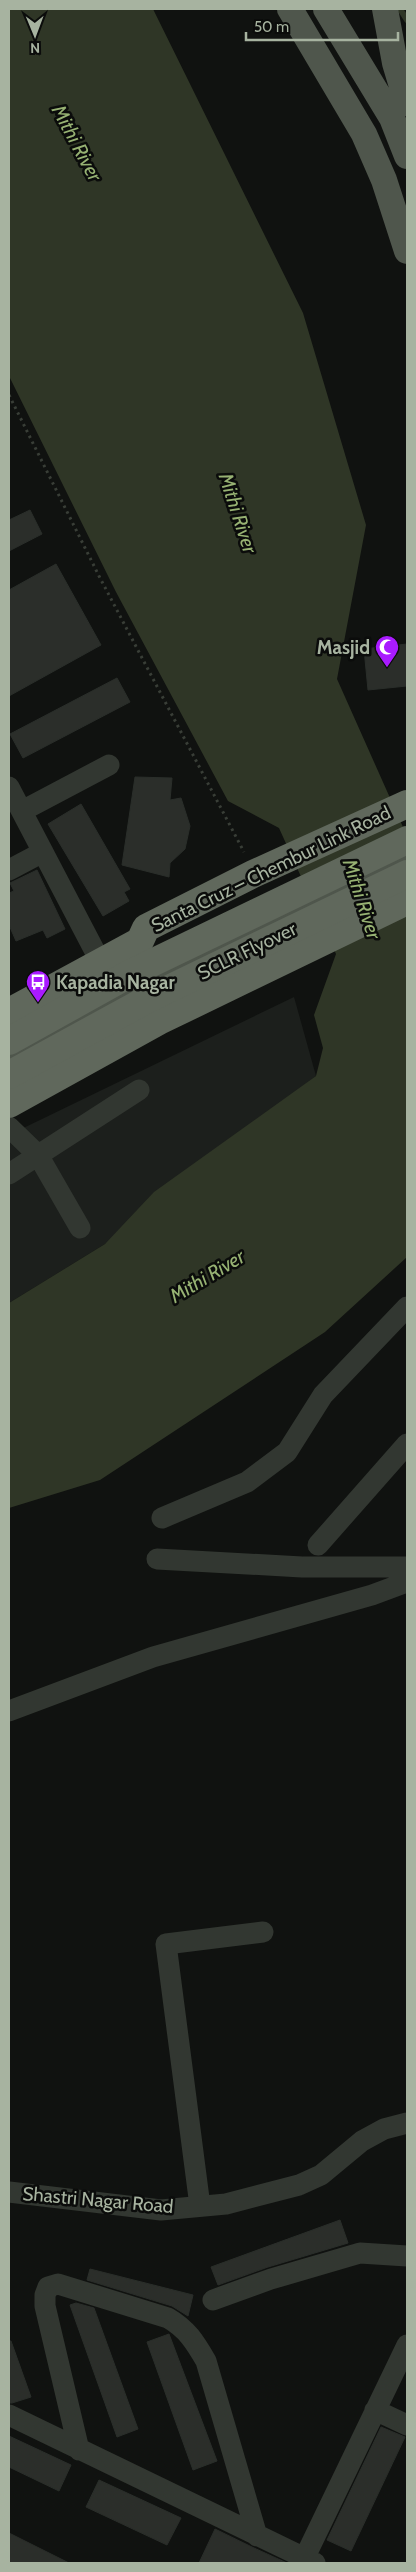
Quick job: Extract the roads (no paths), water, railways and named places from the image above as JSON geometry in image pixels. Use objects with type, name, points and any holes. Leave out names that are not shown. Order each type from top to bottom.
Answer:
[{"type":"highway","name":"Santa Cruz – Chembur Link Road","points":[[9,1012],[140,940],[146,928],[260,877],[407,804]]},
{"type":"highway","points":[[260,877],[407,819]]},
{"type":"highway","points":[[9,1041],[133,972],[407,840]]},
{"type":"highway","name":"SCLR Flyover","points":[[9,1076],[148,999],[407,874]]},
{"type":"highway","points":[[9,1104],[178,1012],[407,901]]},
{"type":"highway","points":[[140,940],[178,1012]]},
{"type":"main road","points":[[290,9],[364,134],[384,180],[407,251]]},
{"type":"main road","points":[[326,9],[402,111]]},
{"type":"main road","points":[[385,9],[396,63],[407,156]]},
{"type":"main road","points":[[9,1058],[140,986],[407,857]]},
{"type":"street","points":[[22,811],[109,765]]},
{"type":"street","points":[[9,786],[100,962]]},
{"type":"street","points":[[9,870],[43,852]]},
{"type":"street","points":[[9,1174],[139,1090]]},
{"type":"street","points":[[9,1127],[38,1155],[80,1228]]},
{"type":"street","points":[[162,1518],[247,1482],[287,1452],[323,1394],[407,1307]]},
{"type":"street","points":[[318,1545],[407,1444]]},
{"type":"street","points":[[158,1559],[302,1567],[407,1567]]},
{"type":"street","points":[[9,1711],[153,1657],[372,1595],[407,1582]]},
{"type":"street","points":[[200,2206],[166,1944],[263,1932]]},
{"type":"street","name":"Shastri Nagar Road","points":[[9,2192],[161,2210],[226,2204],[299,2185],[321,2175],[362,2141],[384,2129],[407,2123]]},
{"type":"street","points":[[213,2300],[271,2279],[360,2253],[407,2256]]},
{"type":"street","points":[[79,2450],[45,2306],[45,2295],[48,2287],[58,2284],[168,2318],[182,2326],[194,2339],[206,2361],[257,2536]]},
{"type":"street","points":[[9,2416],[309,2561],[375,2410],[407,2345]]},
{"type":"street","points":[[375,2410],[407,2425]]},
{"type":"water","name":"Mithi River","points":[[9,9],[153,9],[303,313],[366,525],[337,679],[407,836],[407,1257],[325,1332],[100,1480],[9,1508],[9,1303],[105,1244],[154,1192],[316,1076],[323,1048],[314,1015],[336,954],[279,828],[228,801],[116,592],[9,376]]},
{"type":"waterway","points":[[400,9],[407,20]]},
{"type":"place","name":"Masjid","points":[[387,668]]},
{"type":"place","name":"Kapadia Nagar","points":[[38,1003]]}]
